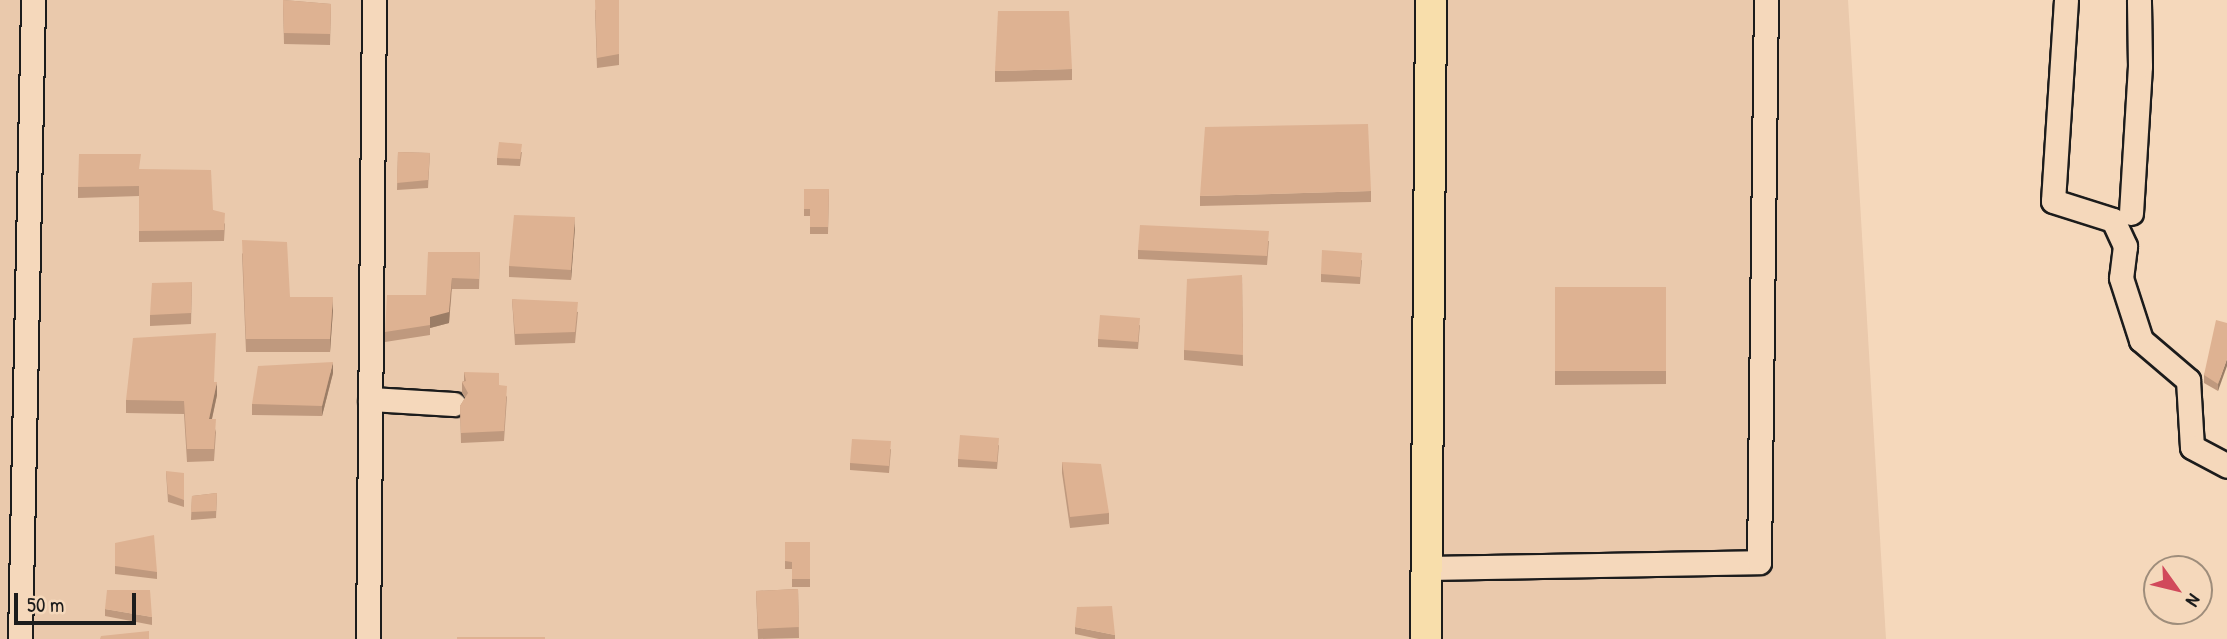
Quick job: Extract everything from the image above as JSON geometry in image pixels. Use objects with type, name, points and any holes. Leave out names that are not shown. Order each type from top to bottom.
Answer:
[{"type":"main road","points":[[1426,639],[1431,0]]},
{"type":"street","points":[[20,639],[33,0]]},
{"type":"street","points":[[368,639],[374,0]]},
{"type":"street","points":[[1425,568],[1759,562],[1766,0]]},
{"type":"street","points":[[2066,0],[2053,201],[2113,220],[2125,246],[2121,278],[2141,340],[2188,380],[2192,447],[2227,466]]},
{"type":"street","points":[[2131,213],[2140,66],[2139,0]]},
{"type":"street","points":[[370,399],[454,404]]},
{"type":"shaded area","points":[[0,0],[1848,0],[1886,639],[0,639]]},
{"type":"building","points":[[283,0],[331,4],[330,34],[284,33]]},
{"type":"building","points":[[595,0],[619,0],[619,54],[597,58]]},
{"type":"building","points":[[998,11],[1069,11],[1072,69],[995,71]]},
{"type":"building","points":[[1368,124],[1371,191],[1200,196],[1205,127]]},
{"type":"building","points":[[499,142],[522,144],[520,159],[497,158]]},
{"type":"building","points":[[398,152],[430,153],[428,180],[397,183]]},
{"type":"building","points":[[79,154],[141,154],[139,169],[211,170],[213,210],[225,213],[224,230],[139,231],[139,186],[78,187]]},
{"type":"building","points":[[804,189],[829,189],[828,227],[810,227],[810,209],[804,209]]},
{"type":"building","points":[[514,215],[575,217],[571,270],[509,266]]},
{"type":"building","points":[[1140,225],[1269,231],[1267,256],[1138,250]]},
{"type":"building","points":[[242,240],[287,242],[290,297],[333,297],[330,339],[246,339]]},
{"type":"building","points":[[1322,250],[1362,253],[1360,277],[1321,274]]},
{"type":"building","points":[[428,252],[480,252],[479,279],[452,278],[449,312],[430,317],[430,325],[385,332],[387,295],[426,295]]},
{"type":"building","points":[[1242,275],[1243,355],[1184,350],[1187,279]]},
{"type":"building","points":[[192,282],[191,313],[150,315],[152,283]]},
{"type":"building","points":[[1555,287],[1666,287],[1666,371],[1555,371]]},
{"type":"building","points":[[512,299],[578,302],[575,332],[515,334]]},
{"type":"building","points":[[1100,315],[1140,318],[1138,342],[1098,339]]},
{"type":"building","points":[[2216,320],[2227,323],[2227,359],[2218,384],[2204,375]]},
{"type":"building","points":[[216,333],[214,382],[217,382],[209,419],[216,419],[214,449],[187,449],[184,401],[126,400],[133,338]]},
{"type":"building","points":[[333,362],[322,406],[252,404],[258,366]]},
{"type":"building","points":[[464,372],[499,373],[499,385],[507,386],[504,431],[461,433],[460,406],[468,393],[462,382],[466,381]]},
{"type":"building","points":[[960,435],[999,438],[997,462],[958,459]]},
{"type":"building","points":[[852,439],[891,441],[889,466],[850,463]]},
{"type":"building","points":[[1062,462],[1101,464],[1109,513],[1070,517]]},
{"type":"building","points":[[166,471],[184,473],[184,500],[168,494]]},
{"type":"building","points":[[217,493],[216,511],[191,512],[192,496]]},
{"type":"building","points":[[154,535],[157,572],[115,566],[115,543]]},
{"type":"building","points":[[785,542],[810,542],[810,579],[792,579],[792,562],[785,561]]},
{"type":"building","points":[[798,589],[799,627],[758,629],[756,591]]},
{"type":"building","points":[[107,590],[150,590],[152,617],[105,609]]},
{"type":"building","points":[[1112,606],[1115,635],[1075,627],[1077,607]]},
{"type":"building","points":[[149,631],[149,639],[100,639],[101,636]]},
{"type":"building","points":[[545,637],[545,639],[457,639]]}]
